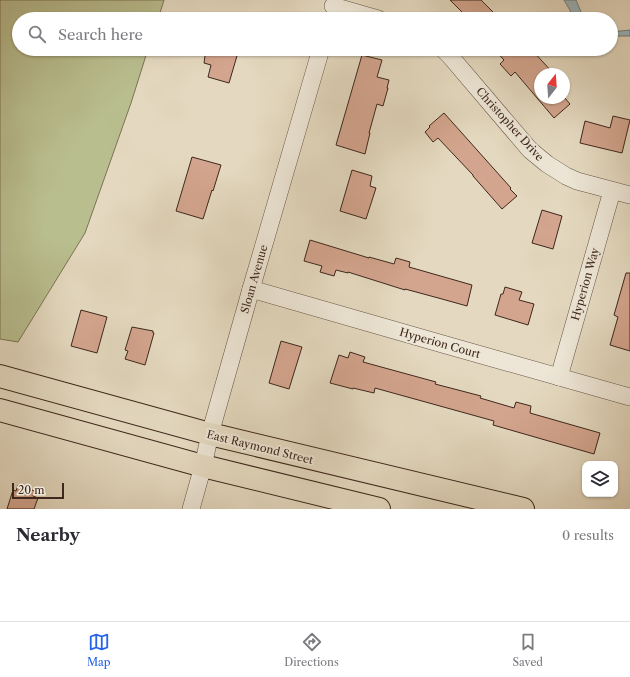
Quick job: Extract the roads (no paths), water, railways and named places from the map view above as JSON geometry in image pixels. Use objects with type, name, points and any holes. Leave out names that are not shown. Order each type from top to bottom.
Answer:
[{"type":"main road","name":"East Raymond Street","points":[[0,376],[210,434],[523,509]]},
{"type":"main road","points":[[0,410],[204,466],[379,509]]},
{"type":"street","points":[[333,8],[349,12]]},
{"type":"street","name":"Sloan Avenue","points":[[190,509],[204,466],[210,434],[319,56]]},
{"type":"street","name":"Christopher Drive","points":[[450,56],[534,154],[566,176],[577,181],[630,195]]},
{"type":"street","name":"Hyperion Way","points":[[559,377],[612,191]]},
{"type":"street","name":"Hyperion Court","points":[[251,289],[630,397]]},
{"type":"water","points":[[564,0],[576,0],[581,12],[571,12]]},
{"type":"water","points":[[630,30],[630,36],[618,36],[618,31]]}]
